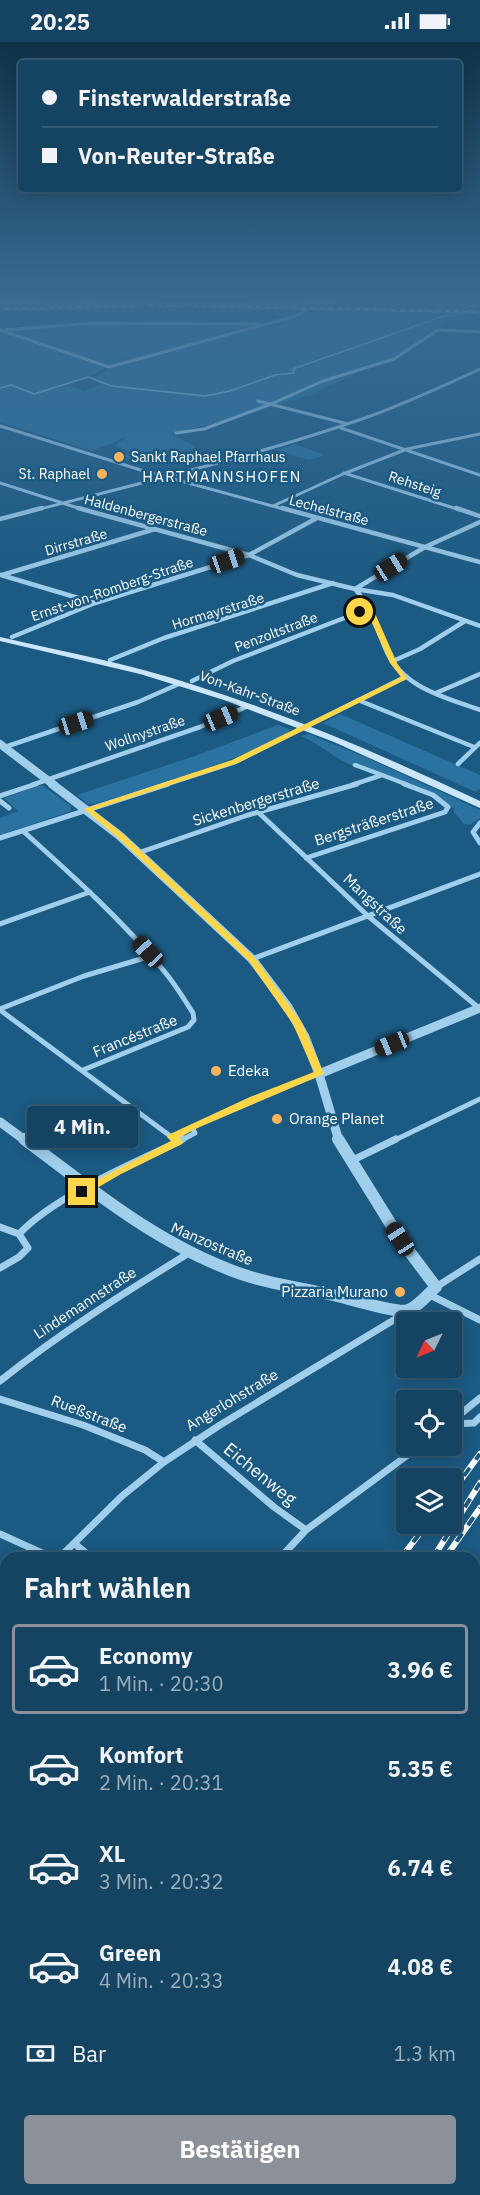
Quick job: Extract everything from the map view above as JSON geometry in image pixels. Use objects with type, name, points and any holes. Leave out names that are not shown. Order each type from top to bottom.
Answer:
[{"type":"main road","name":"Von-Kahr-Straße","points":[[0,637],[110,660],[192,681],[309,726],[480,799]]},
{"type":"main road","name":"Von-Kahr-Straße","points":[[0,637],[181,683],[309,726],[480,805]]},
{"type":"street","points":[[176,433],[204,429],[288,396]]},
{"type":"street","points":[[0,519],[254,454],[341,427],[420,396]]},
{"type":"street","points":[[258,401],[348,424]]},
{"type":"street","name":"Lechelstraße","points":[[0,426],[165,477],[480,561]]},
{"type":"street","points":[[341,427],[480,475]]},
{"type":"street","points":[[273,506],[344,473],[407,449],[480,434]]},
{"type":"street","name":"Rehsteig","points":[[344,473],[480,516]]},
{"type":"street","name":"Haldenbergerstraße","points":[[0,483],[61,503],[249,555],[297,575],[393,596],[480,626]]},
{"type":"street","name":"Ernst-von-Romberg-Straße","points":[[12,638],[45,622],[95,603],[249,555],[317,518]]},
{"type":"street","points":[[480,522],[425,548],[355,589],[371,611],[399,672],[436,693],[480,710]]},
{"type":"street","name":"Dirrstraße","points":[[1,575],[156,529]]},
{"type":"street","points":[[1,575],[95,603]]},
{"type":"street","name":"Hormayrstraße","points":[[110,660],[170,636],[274,605],[333,583]]},
{"type":"street","name":"Penzoltstraße","points":[[192,681],[233,661],[352,615],[371,611]]},
{"type":"street","points":[[393,661],[420,649],[465,621]]},
{"type":"street","points":[[436,693],[480,674]]},
{"type":"street","points":[[0,838],[226,765],[405,677]]},
{"type":"street","points":[[2,746],[138,702],[181,683]]},
{"type":"street","points":[[358,700],[474,747]]},
{"type":"street","name":"Wollnystraße","points":[[0,799],[48,779],[200,727],[248,706]]},
{"type":"street","points":[[458,764],[480,743]]},
{"type":"street","points":[[2,746],[87,809],[252,959],[298,1023],[319,1074],[335,1133],[350,1161],[432,1290],[480,1320]]},
{"type":"street","points":[[356,765],[382,776]]},
{"type":"street","name":"Bergsträßerstraße","points":[[306,858],[449,809],[447,804],[433,795],[382,776]]},
{"type":"street","name":"Sickenbergerstraße","points":[[138,853],[258,812],[382,776]]},
{"type":"street","points":[[0,799],[9,807]]},
{"type":"street","name":"Mangstraße","points":[[258,812],[368,916],[480,1008]]},
{"type":"street","points":[[480,823],[472,832],[480,843]]},
{"type":"street","points":[[0,1010],[84,976],[152,956],[90,892],[23,831]]},
{"type":"street","points":[[252,959],[480,874]]},
{"type":"street","points":[[0,924],[90,892]]},
{"type":"street","name":"Francéstraße","points":[[83,1070],[188,1028],[194,1020],[190,1006],[152,956]]},
{"type":"street","points":[[19,1233],[28,1224],[175,1139],[195,1133],[192,1127],[253,1099],[480,1008]]},
{"type":"street","points":[[0,1010],[175,1139]]},
{"type":"street","points":[[350,1161],[480,1099]]},
{"type":"street","name":"Manzostraße","points":[[0,1122],[135,1221],[189,1253],[259,1279],[374,1304],[399,1312],[410,1310]]},
{"type":"street","points":[[0,1227],[19,1233],[28,1248],[26,1252],[0,1268]]},
{"type":"street","name":"Lindemannstraße","points":[[0,1381],[36,1352],[93,1312],[189,1253]]},
{"type":"street","points":[[432,1290],[480,1259]]},
{"type":"street","name":"Angerlohstraße","points":[[65,1552],[122,1496],[164,1462],[195,1440],[410,1310],[432,1290]]},
{"type":"street","points":[[462,1413],[480,1398]]},
{"type":"street","name":"Rueßstraße","points":[[0,1399],[30,1406],[96,1431],[154,1454],[164,1462]]},
{"type":"street","points":[[462,1422],[474,1423],[480,1417],[477,1411],[465,1410]]},
{"type":"street","name":"Eichenweg","points":[[195,1440],[274,1507],[306,1530]]},
{"type":"street","points":[[286,1552],[306,1530],[406,1456]]},
{"type":"street","points":[[0,1534],[40,1552]]},
{"type":"street","points":[[75,1544],[85,1552]]},
{"type":"shaded area","points":[[0,396],[305,396],[235,418],[171,434],[196,447],[160,459],[155,457],[141,463],[121,456],[131,452],[115,446],[126,437],[92,451],[0,422]]},
{"type":"shaded area","points":[[295,444],[325,455],[309,460],[276,450]]},
{"type":"shaded area","points":[[340,714],[480,775],[480,789],[476,792],[323,723]]},
{"type":"shaded area","points":[[278,725],[289,729],[289,733],[242,755],[193,773],[94,804],[88,804],[77,795],[192,757]]},
{"type":"shaded area","points":[[309,734],[372,760],[480,810],[480,818],[470,825],[464,824],[453,811],[454,809],[432,794],[346,763],[301,736]]},
{"type":"shaded area","points":[[42,785],[71,806],[71,811],[0,835],[0,818],[18,811],[4,798]]},
{"type":"railway","points":[[462,1478],[480,1454]]},
{"type":"railway","points":[[437,1552],[480,1483]]},
{"type":"railway","points":[[449,1552],[480,1508]]},
{"type":"railway","points":[[406,1552],[419,1534]]},
{"type":"place","name":"Sankt Raphael Pfarrhaus","points":[[119,457]]},
{"type":"place","name":"St. Raphael","points":[[102,474]]},
{"type":"place","name":"Edeka","points":[[216,1071]]},
{"type":"place","name":"Orange Planet","points":[[277,1119]]},
{"type":"place","name":"Pizzaria Murano","points":[[400,1292]]},
{"type":"district","name":"HARTMANNSHOFEN","points":[[222,477]]},
{"type":"route","points":[[82,1192],[178,1142],[172,1137],[192,1127],[253,1099],[319,1074],[312,1052],[298,1023],[252,959],[120,836],[87,809],[235,762],[405,677],[394,663],[371,611],[360,612]]}]
